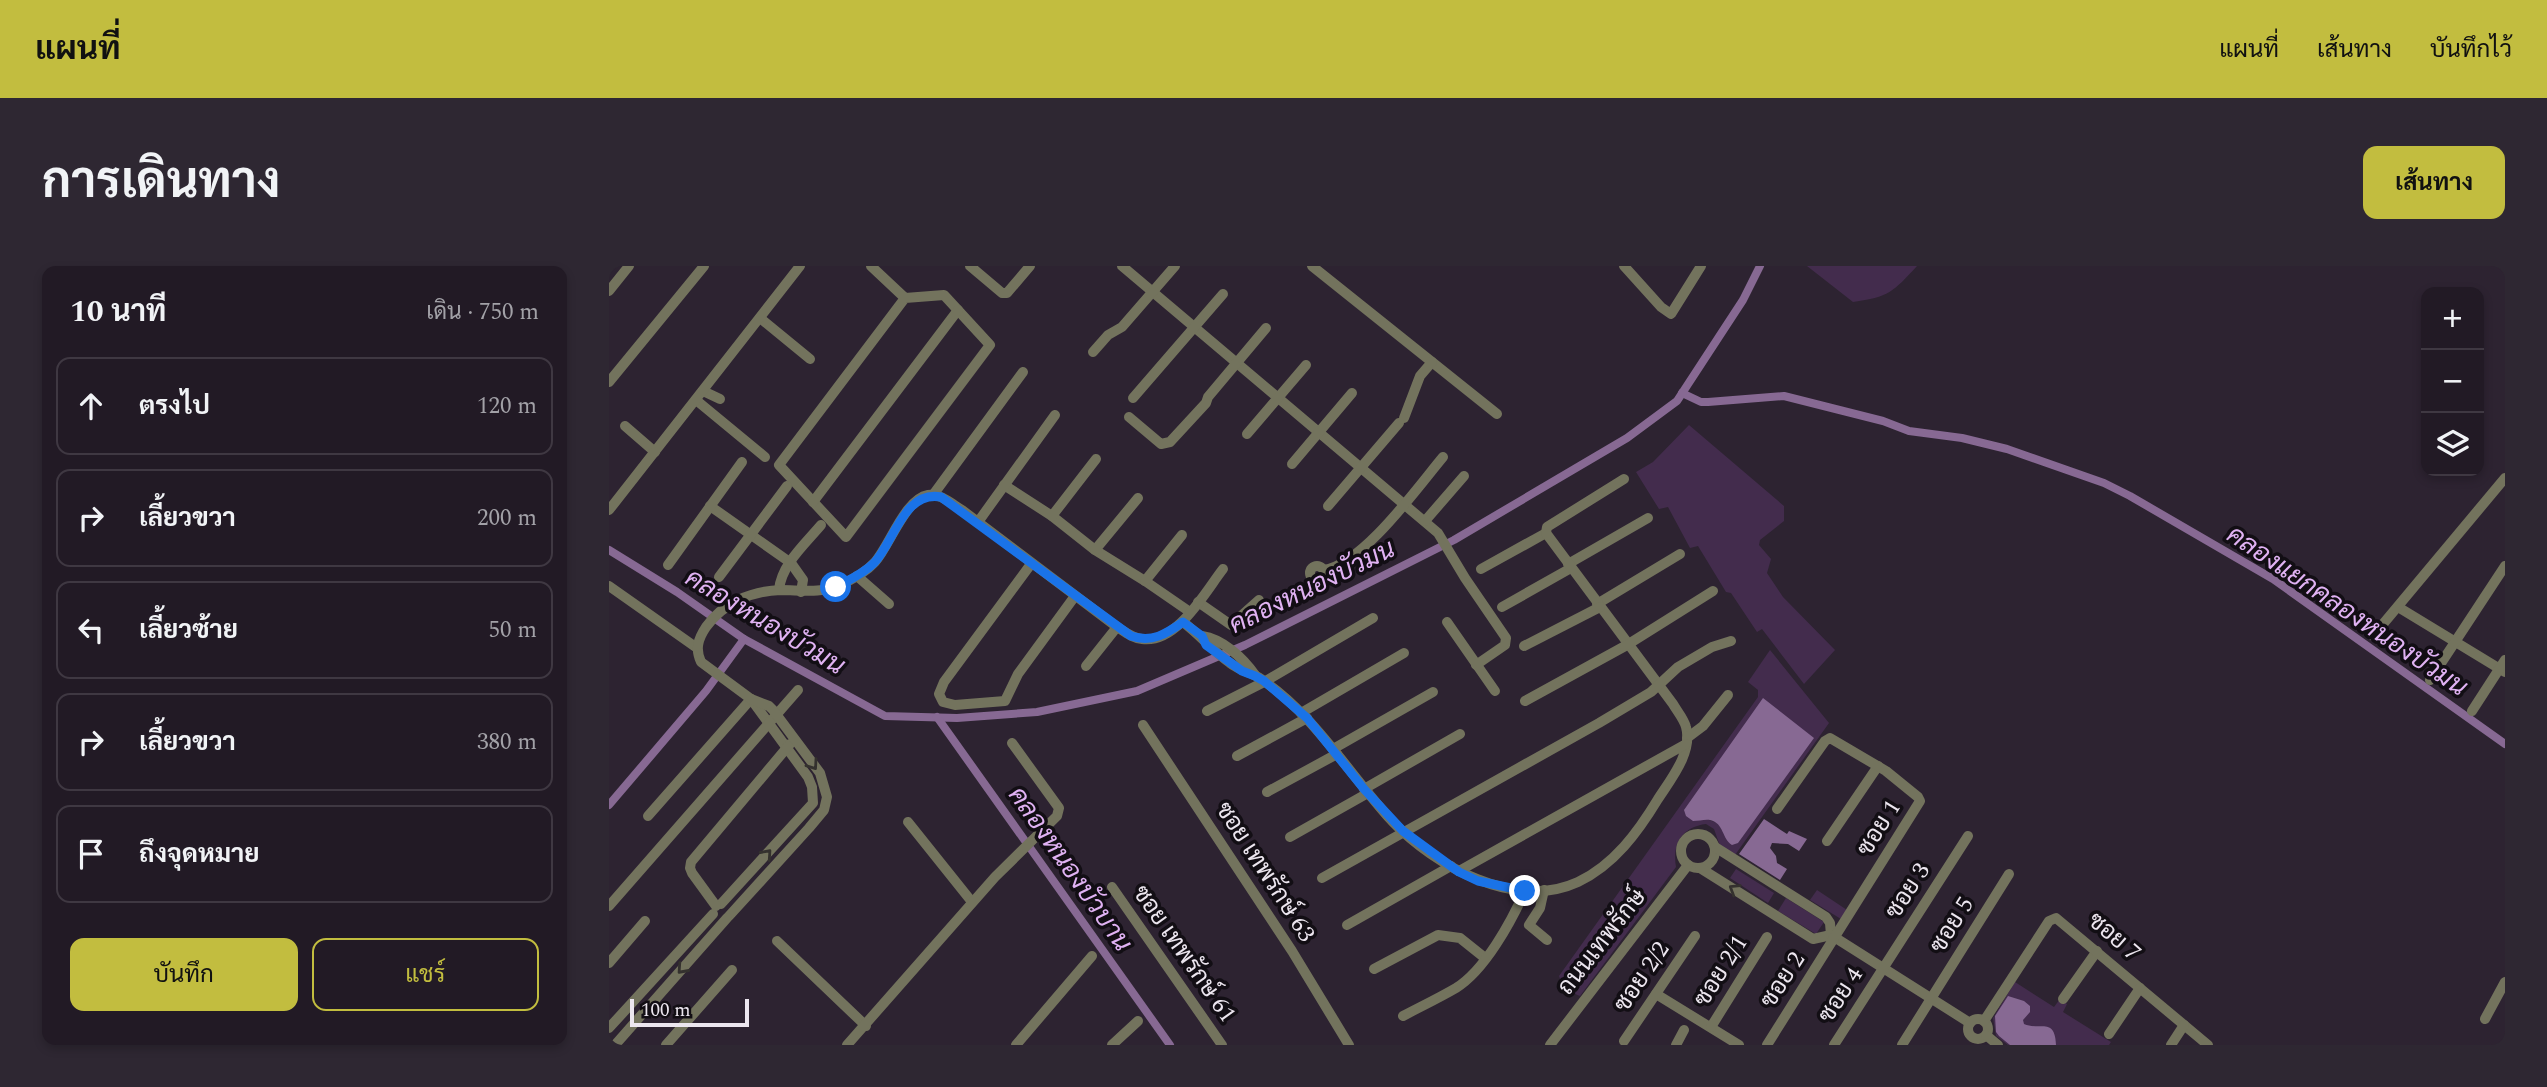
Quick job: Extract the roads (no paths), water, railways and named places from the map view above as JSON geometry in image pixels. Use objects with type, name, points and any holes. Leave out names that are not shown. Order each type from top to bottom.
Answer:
[{"type":"street","points":[[609,290],[629,266]]},
{"type":"street","points":[[609,510],[800,266]]},
{"type":"street","points":[[871,266],[905,298],[944,295],[990,345],[846,537],[779,465],[905,298]]},
{"type":"street","points":[[970,266],[1002,293],[1007,293],[1030,266]]},
{"type":"street","points":[[1122,266],[1441,537],[1507,642],[1476,665]]},
{"type":"street","points":[[1093,352],[1108,335],[1122,327],[1175,266]]},
{"type":"street","points":[[1312,266],[1497,414]]},
{"type":"street","points":[[1624,266],[1661,307],[1671,314],[1701,266]]},
{"type":"street","points":[[609,382],[697,269]]},
{"type":"street","points":[[1133,398],[1223,293]]},
{"type":"street","points":[[813,502],[958,310]]},
{"type":"street","points":[[759,318],[810,359]]},
{"type":"street","points":[[1129,417],[1161,444],[1170,442],[1206,403],[1208,397],[1266,328]]},
{"type":"street","points":[[1328,506],[1401,420],[1415,386],[1432,362]]},
{"type":"street","points":[[1247,434],[1306,365]]},
{"type":"street","points":[[933,495],[1023,372]]},
{"type":"street","points":[[1292,464],[1352,393]]},
{"type":"street","points":[[699,395],[720,399]]},
{"type":"street","points":[[699,395],[765,457]]},
{"type":"street","points":[[978,522],[1055,415]]},
{"type":"street","points":[[625,426],[655,452]]},
{"type":"street","points":[[1324,570],[1341,563],[1371,541],[1443,457]]},
{"type":"street","points":[[1052,516],[1097,459]]},
{"type":"street","points":[[669,565],[741,462]]},
{"type":"street","points":[[1425,521],[1464,476]]},
{"type":"street","points":[[1183,622],[1202,636],[1206,645],[1218,647],[1233,659],[1242,671],[1260,678],[1304,716],[1403,831],[1455,869],[1478,881],[1525,891],[1576,883],[1606,864],[1621,850],[1676,771],[1687,741],[1683,720],[1546,533],[1547,527],[1624,479]]},
{"type":"street","points":[[2373,636],[2503,483]]},
{"type":"street","points":[[1004,485],[1052,516],[1095,550],[1145,580],[1190,612]]},
{"type":"street","points":[[719,577],[787,486]]},
{"type":"street","points":[[615,1045],[824,810],[827,797],[820,773],[791,743],[765,710],[701,662],[697,648],[704,631],[717,612],[741,599],[779,590],[801,592],[836,587],[857,576],[876,561],[912,505],[921,498],[933,495],[941,497],[978,522],[1117,627],[1131,636],[1146,640],[1166,634],[1183,622],[1223,569]]},
{"type":"street","points":[[1095,550],[1138,498]]},
{"type":"street","points":[[710,506],[791,563],[803,580],[801,592]]},
{"type":"street","points":[[1502,607],[1648,518]]},
{"type":"street","points":[[779,590],[780,579],[821,525]]},
{"type":"street","points":[[1481,569],[1546,533]]},
{"type":"street","points":[[1145,580],[1182,535]]},
{"type":"street","points":[[1524,646],[1598,606],[1680,554]]},
{"type":"street","points":[[1031,564],[944,682],[939,694],[943,702],[955,705],[1005,701],[1018,674],[1075,596]]},
{"type":"street","points":[[2430,680],[2505,566]]},
{"type":"street","points":[[857,576],[889,604]]},
{"type":"street","points":[[609,586],[697,648]]},
{"type":"street","points":[[1525,701],[1627,645],[1713,591]]},
{"type":"street","points":[[1198,602],[1231,625],[1259,600]]},
{"type":"street","points":[[2398,607],[2455,642],[2503,667],[2472,711]]},
{"type":"street","points":[[1206,711],[1260,678],[1373,618]]},
{"type":"street","points":[[1447,622],[1495,691]]},
{"type":"street","points":[[1086,666],[1117,627]]},
{"type":"street","points":[[1322,878],[1599,723],[1651,692],[1678,667],[1712,647],[1731,641]]},
{"type":"street","points":[[1237,756],[1404,653]]},
{"type":"street","points":[[609,906],[799,690]]},
{"type":"street","points":[[1267,792],[1433,692]]},
{"type":"street","points":[[1347,925],[1455,869],[1687,741],[1728,695]]},
{"type":"street","points":[[648,816],[751,699]]},
{"type":"street","name":"ซอย เทพรักษ์ 63","points":[[1143,725],[1292,951],[1349,1045]]},
{"type":"street","points":[[1290,837],[1460,734]]},
{"type":"street","name":"ซอย 1","points":[[1777,809],[1827,739],[1836,740],[1878,766],[1918,797],[1920,804],[1833,936]]},
{"type":"street","points":[[624,1034],[611,1022],[813,803],[813,787],[791,743]]},
{"type":"street","points":[[717,908],[692,873],[691,863],[791,743]]},
{"type":"street","points":[[847,1045],[972,902],[1057,816],[1059,808],[1012,743]]},
{"type":"street","points":[[1827,841],[1878,766]]},
{"type":"street","points":[[799,820],[809,828]]},
{"type":"street","points":[[908,822],[972,902]]},
{"type":"street","points":[[1700,868],[1714,858],[1713,842],[1704,835],[1688,837],[1682,845],[1681,851],[1688,865],[1700,868],[1813,939],[1833,936],[1970,1023]]},
{"type":"street","name":"ซอย 3","points":[[1884,968],[1968,836]]},
{"type":"street","points":[[1715,847],[1826,917],[1833,936]]},
{"type":"street","name":"ถนนเทพรักษ์","points":[[1550,1045],[1688,865]]},
{"type":"street","name":"ซอย 5","points":[[1902,1045],[2009,874]]},
{"type":"street","name":"ซอย เทพรักษ์ 61","points":[[1112,887],[1222,1045]]},
{"type":"street","points":[[1544,890],[1540,908],[1529,925],[1547,940]]},
{"type":"street","points":[[1403,1016],[1458,987],[1485,958],[1511,919],[1525,891]]},
{"type":"street","points":[[717,908],[729,908],[728,917]]},
{"type":"street","name":"ซอย 7","points":[[1985,1021],[2052,918],[2059,918],[2208,1045]]},
{"type":"street","points":[[609,962],[645,921]]},
{"type":"street","points":[[1374,969],[1438,935],[1460,939],[1485,958]]},
{"type":"street","name":"ซอย 2/2","points":[[1624,1041],[1695,936]]},
{"type":"street","name":"ซอย 2","points":[[1767,1045],[1833,936]]},
{"type":"street","name":"ซอย 2/1","points":[[1711,1027],[1767,937]]},
{"type":"street","points":[[777,940],[866,1026]]},
{"type":"street","points":[[2063,999],[2097,951]]},
{"type":"street","points":[[1016,1045],[1091,956]]},
{"type":"street","name":"ซอย 4","points":[[1835,1045],[1884,968]]},
{"type":"street","points":[[666,1045],[732,970]]},
{"type":"street","points":[[2485,1019],[2505,982]]},
{"type":"street","points":[[2109,1034],[2140,988]]},
{"type":"street","points":[[1656,993],[1739,1045]]},
{"type":"street","points":[[1978,1018],[1985,1021],[1989,1028],[1986,1035],[1971,1041],[1968,1031],[1970,1023],[1978,1018]]},
{"type":"street","points":[[1112,1045],[1138,1021]]},
{"type":"street","points":[[2171,1045],[2184,1025]]},
{"type":"street","points":[[1676,1045],[1683,1030]]},
{"type":"street","points":[[1986,1035],[1999,1045]]},
{"type":"waterway","name":"คลองหนองบัวมน","points":[[609,550],[677,592],[744,639],[885,716],[957,718],[1037,712],[1137,691],[1245,645],[1454,540],[1627,438],[1677,401],[1743,300],[1760,266]]},
{"type":"waterway","name":"คลองแยกคลองหนองบัวมน","points":[[1682,393],[1701,402],[1784,396],[1883,421],[1909,431],[1962,438],[2007,449],[2104,483],[2273,579],[2505,744]]},
{"type":"waterway","points":[[609,805],[706,691],[744,639]]},
{"type":"waterway","name":"คลองหนองบัวบาน","points":[[937,717],[1170,1045]]}]
